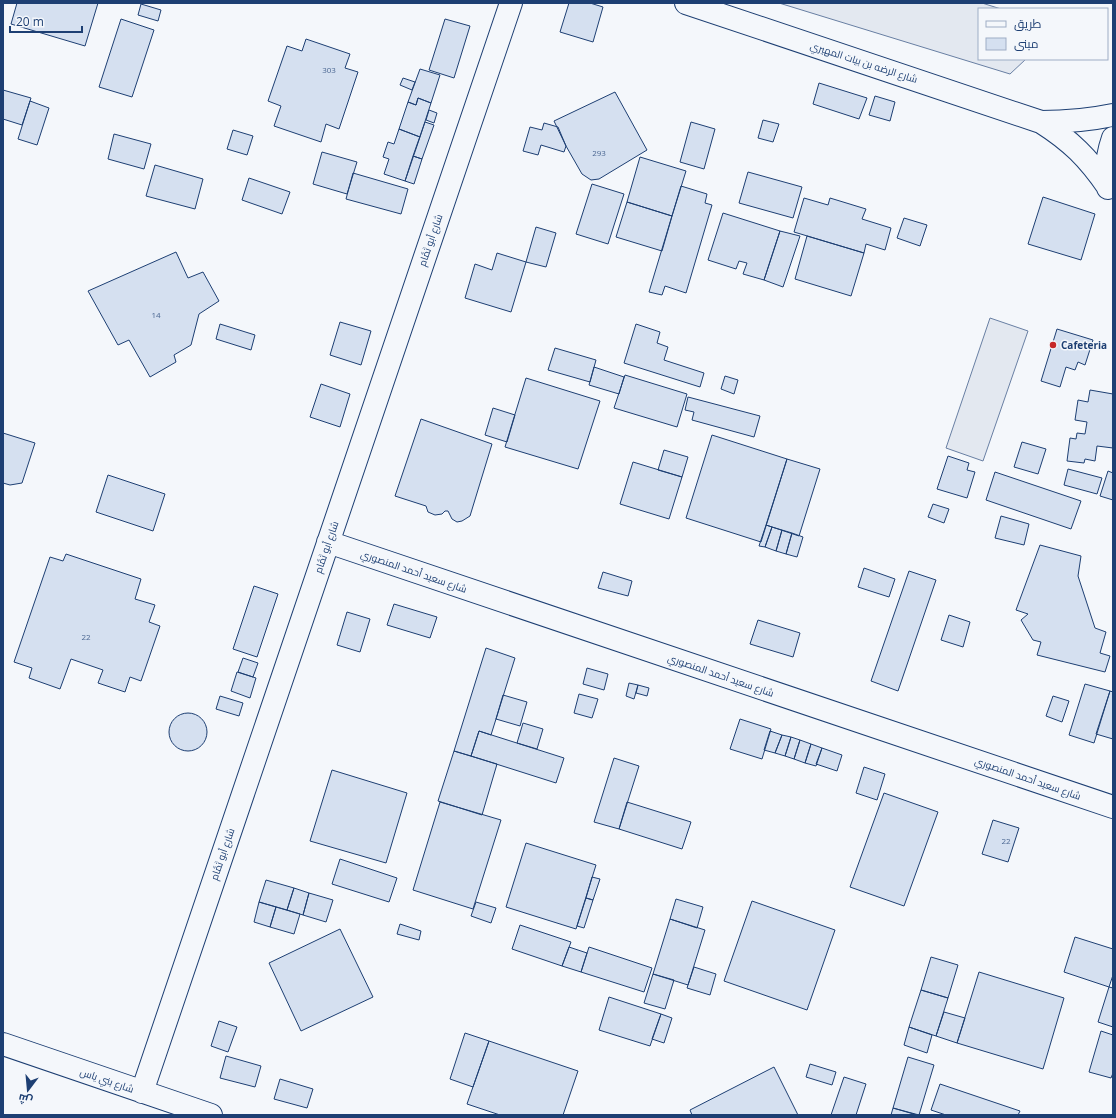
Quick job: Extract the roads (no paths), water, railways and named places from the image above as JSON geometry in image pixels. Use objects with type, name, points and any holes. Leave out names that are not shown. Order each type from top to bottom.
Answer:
[{"type":"street","name":"شارع أبو تَمَّام","points":[[142,1092],[511,3]]},
{"type":"street","name":"شارع الرضه بن بيات المهيري","points":[[686,3],[1041,122],[1061,135],[1079,150],[1094,168],[1110,194]]},
{"type":"street","name":"شارع الرضه بن بيات المهيري","points":[[1041,122],[1066,122],[1113,115]]},
{"type":"street","points":[[1110,194],[1106,169],[1108,152],[1113,138]]},
{"type":"street","name":"شارع سعيد أحمد المنصوري","points":[[328,542],[1113,807]]},
{"type":"street","name":"شارع بني ياس","points":[[3,1044],[211,1115]]},
{"type":"place","name":"Cafeteria","points":[[1053,345]]}]
